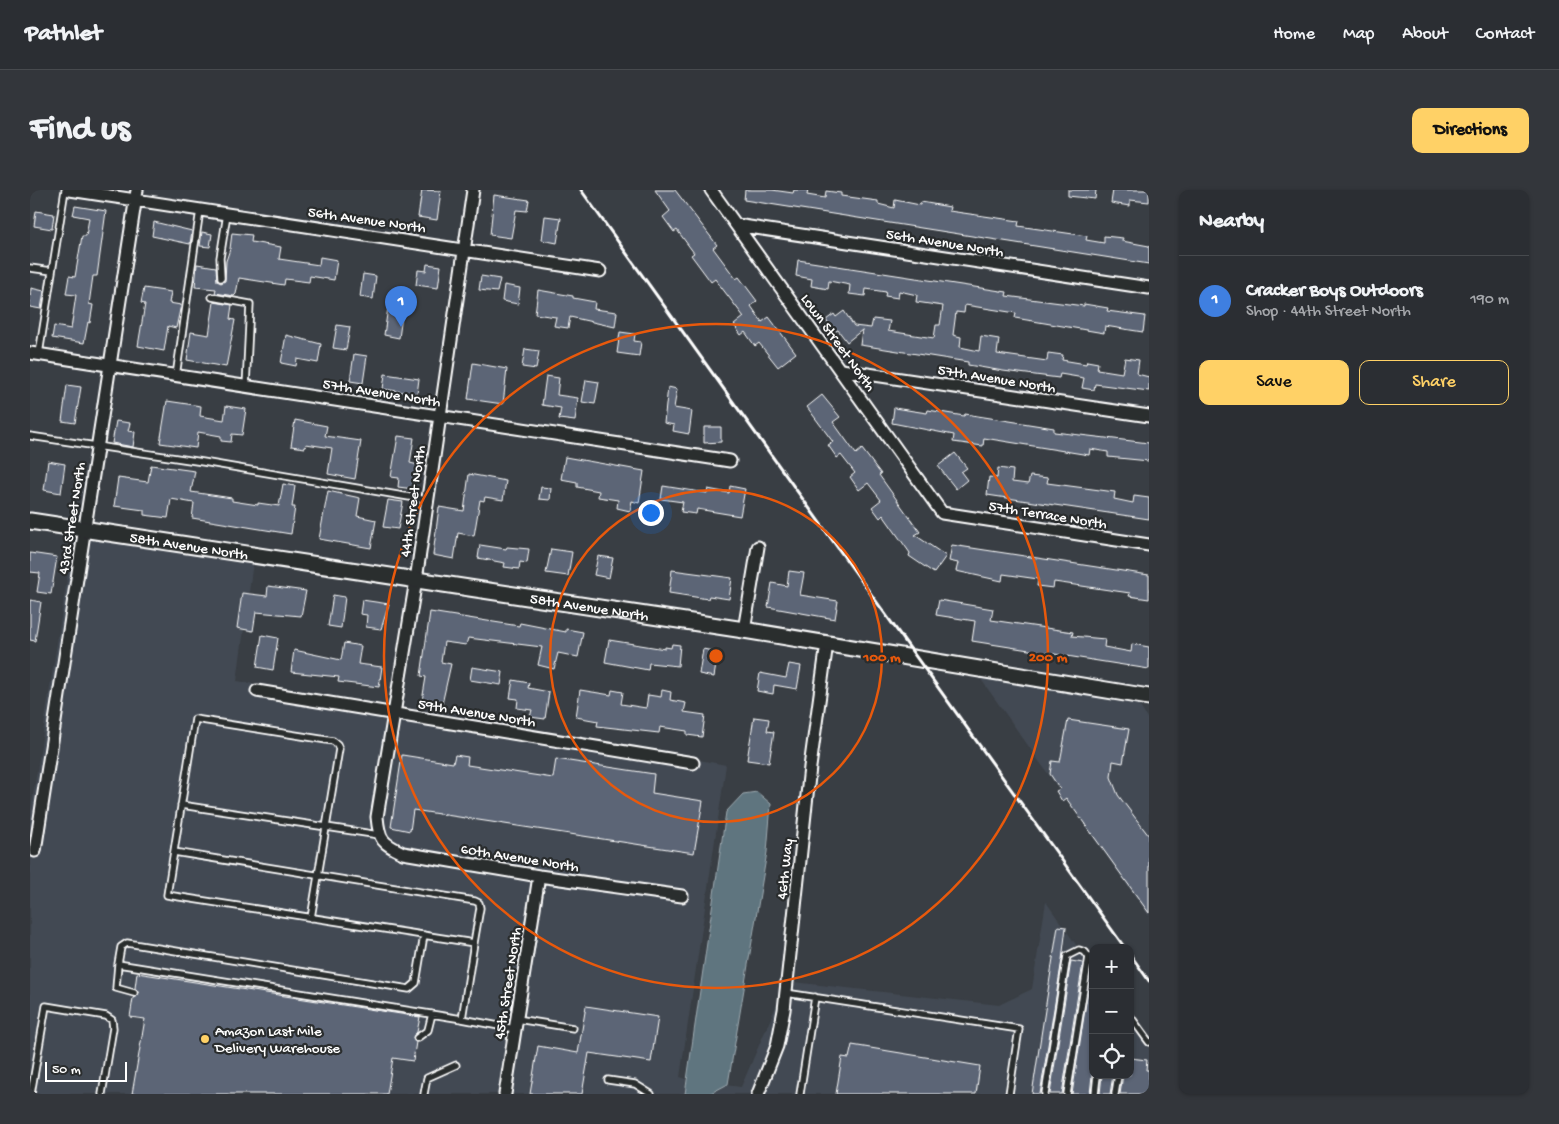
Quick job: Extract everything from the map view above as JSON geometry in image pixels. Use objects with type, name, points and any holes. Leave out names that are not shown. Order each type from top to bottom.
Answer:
[{"type":"street","name":"56th Avenue North","points":[[70,190],[137,195],[200,210],[600,271]]},
{"type":"street","name":"44th Street North","points":[[379,835],[377,816],[416,580],[473,190]]},
{"type":"street","name":"Lown Street North","points":[[711,190],[942,513]]},
{"type":"street","name":"43rd Street North","points":[[35,851],[137,195]]},
{"type":"street","name":"56th Avenue North","points":[[736,226],[1149,288]]},
{"type":"street","name":"57th Avenue North","points":[[34,354],[730,460]]},
{"type":"street","name":"57th Avenue North","points":[[841,370],[1149,416]]},
{"type":"street","name":"57th Terrace North","points":[[942,513],[1149,545]]},
{"type":"street","name":"58th Avenue North","points":[[30,521],[744,630],[1149,697]]},
{"type":"street","points":[[744,630],[758,548]]},
{"type":"street","name":"46th Way","points":[[758,1094],[777,1046],[786,993],[810,767],[826,643]]},
{"type":"street","name":"59th Avenue North","points":[[257,691],[693,763]]},
{"type":"street","name":"60th Avenue North","points":[[379,835],[388,846],[403,853],[538,876],[682,896]]},
{"type":"street","name":"45th Street North","points":[[505,1094],[538,876]]},
{"type":"lane","points":[[34,354],[52,271],[65,190]]},
{"type":"lane","points":[[176,376],[200,210]]},
{"type":"lane","points":[[221,278],[220,258],[227,214]]},
{"type":"lane","points":[[30,268],[52,271]]},
{"type":"lane","points":[[212,296],[250,304],[246,387]]},
{"type":"lane","points":[[30,436],[203,462],[428,500]]},
{"type":"lane","points":[[311,918],[339,749],[338,744],[333,741],[195,719],[167,895],[311,918],[474,943]]},
{"type":"lane","points":[[181,805],[379,835]]},
{"type":"lane","points":[[174,852],[479,903],[480,908],[462,1019]]},
{"type":"lane","points":[[134,993],[116,988],[121,947],[127,943],[408,989],[416,983],[424,935]]},
{"type":"lane","points":[[1045,1094],[1067,956],[1079,950],[1088,957],[1068,1094]]},
{"type":"lane","points":[[118,964],[462,1019],[574,1028]]},
{"type":"lane","points":[[786,993],[1019,1029],[1009,1094]]},
{"type":"lane","points":[[800,1094],[815,997]]},
{"type":"lane","points":[[31,1094],[46,1006],[106,1016],[112,1020],[113,1028],[102,1094]]},
{"type":"lane","points":[[417,1038],[428,1030],[432,1014]]},
{"type":"lane","points":[[1134,1021],[1149,1042]]},
{"type":"lane","points":[[424,1094],[427,1078],[456,1065]]},
{"type":"lane","points":[[1094,1094],[1096,1079]]},
{"type":"lane","points":[[1115,1094],[1117,1079]]},
{"type":"lane","points":[[608,1080],[635,1084],[652,1094]]},
{"type":"shaded area","points":[[74,534],[78,535],[30,844],[30,816]]},
{"type":"shaded area","points":[[89,537],[253,562],[237,681],[302,692],[253,684],[251,696],[387,719],[371,822],[373,836],[383,850],[402,859],[532,881],[500,1094],[30,1094],[30,857],[39,858]]},
{"type":"shaded area","points":[[978,675],[1137,702],[1149,721],[1149,916]]},
{"type":"shaded area","points":[[399,721],[697,770],[699,760],[726,765],[680,1077],[686,1079],[685,1094],[511,1094],[543,883],[686,903],[688,891],[405,847],[391,840],[384,832],[383,817]]},
{"type":"shaded area","points":[[1046,902],[1089,963],[1089,1079],[1134,1079],[1134,1027],[1149,1048],[1149,1094],[764,1094],[783,1047],[793,982],[999,1005],[1032,989]]},
{"type":"shaded area","points":[[780,997],[772,1044],[751,1094],[709,1094],[725,1085],[741,1087]]},
{"type":"water","points":[[757,792],[771,804],[767,852],[728,1084],[709,1094],[685,1094],[726,812],[743,794]]},
{"type":"building","points":[[422,190],[441,191],[437,220],[418,217]]},
{"type":"building","points":[[655,190],[675,190],[717,245],[713,248],[736,279],[739,277],[757,301],[751,306],[762,322],[769,317],[796,353],[778,367],[759,343],[755,346],[745,332],[741,335],[734,325],[744,317],[715,279],[711,282],[691,255],[694,253],[677,230],[674,232],[663,217],[670,211]]},
{"type":"building","points":[[745,190],[772,190],[793,193],[794,190],[808,190],[807,195],[825,198],[826,191],[841,193],[841,196],[878,201],[878,204],[894,208],[895,200],[920,205],[921,202],[950,207],[949,211],[1019,221],[1018,226],[1087,236],[1086,240],[1104,243],[1104,236],[1123,238],[1122,241],[1149,246],[1149,264],[744,200]]},
{"type":"building","points":[[1068,190],[1096,190],[1095,199],[1068,196]]},
{"type":"building","points":[[1113,190],[1149,190],[1149,202],[1130,200],[1130,206],[1111,203]]},
{"type":"building","points":[[494,195],[529,200],[527,211],[516,210],[511,238],[490,235]]},
{"type":"building","points":[[75,206],[106,211],[97,276],[93,276],[89,304],[93,305],[90,323],[88,322],[84,343],[52,338],[54,326],[71,329],[76,295],[66,294],[69,276],[75,277],[82,236],[86,236],[89,218],[73,215]]},
{"type":"building","points":[[36,211],[54,214],[52,229],[34,226]]},
{"type":"building","points":[[545,216],[561,218],[557,243],[542,240]]},
{"type":"building","points":[[154,222],[192,231],[190,244],[152,236]]},
{"type":"building","points":[[202,232],[212,234],[210,247],[200,246]]},
{"type":"building","points":[[232,233],[252,235],[251,242],[281,247],[279,259],[319,265],[320,257],[337,260],[334,280],[310,276],[309,282],[285,279],[284,285],[239,278],[234,296],[215,293],[216,289],[195,287],[197,264],[216,267],[217,281],[221,283],[225,281],[226,261]]},
{"type":"building","points":[[798,260],[1007,292],[1006,296],[1084,306],[1084,304],[1108,308],[1107,311],[1145,316],[1143,332],[1105,326],[1104,333],[1015,318],[1016,313],[965,305],[964,313],[956,312],[953,335],[961,337],[960,347],[979,351],[981,336],[999,339],[997,354],[1047,361],[1048,353],[1063,355],[1062,360],[1086,364],[1087,361],[1098,363],[1097,369],[1122,373],[1125,358],[1139,360],[1137,374],[1149,377],[1149,391],[1095,384],[1094,390],[1082,388],[1084,378],[1060,374],[1059,378],[1003,371],[968,365],[968,362],[860,345],[862,330],[847,342],[838,330],[834,332],[826,320],[834,314],[836,317],[844,311],[854,326],[871,328],[873,319],[890,321],[888,331],[934,338],[936,325],[940,325],[943,306],[916,302],[917,295],[899,291],[898,298],[885,296],[886,292],[866,289],[865,296],[849,294],[850,285],[829,281],[828,289],[811,286],[812,279],[796,276]]},
{"type":"building","points":[[427,264],[441,266],[438,288],[416,285],[418,270],[426,271]]},
{"type":"building","points":[[363,274],[376,276],[373,299],[360,297]]},
{"type":"building","points":[[481,276],[500,279],[497,292],[479,290]]},
{"type":"building","points":[[504,285],[520,288],[518,304],[502,301]]},
{"type":"building","points":[[31,288],[44,291],[41,309],[30,307]]},
{"type":"building","points":[[144,288],[171,292],[169,303],[181,305],[176,328],[168,326],[164,351],[138,346],[145,304],[141,303]]},
{"type":"building","points":[[538,290],[595,302],[594,309],[617,312],[615,327],[570,317],[568,328],[554,326],[556,317],[535,314]]},
{"type":"building","points":[[214,302],[232,305],[230,319],[235,320],[226,367],[187,360],[191,332],[209,335]]},
{"type":"building","points":[[388,307],[403,309],[399,338],[384,335]]},
{"type":"building","points":[[337,325],[350,327],[346,350],[333,348]]},
{"type":"building","points":[[620,332],[635,334],[634,341],[641,342],[639,356],[617,353]]},
{"type":"building","points":[[286,335],[321,344],[318,363],[297,359],[296,366],[281,363]]},
{"type":"building","points":[[525,349],[539,351],[536,369],[522,367]]},
{"type":"building","points":[[354,354],[367,356],[363,383],[350,381]]},
{"type":"building","points":[[473,363],[507,369],[503,404],[468,399]]},
{"type":"building","points":[[385,374],[419,379],[417,394],[383,389]]},
{"type":"building","points":[[546,376],[559,378],[557,395],[578,398],[575,421],[559,419],[561,408],[542,405]]},
{"type":"building","points":[[586,380],[599,382],[595,404],[582,402]]},
{"type":"building","points":[[67,385],[81,387],[75,423],[62,421]]},
{"type":"building","points":[[668,387],[677,389],[674,408],[692,411],[689,434],[673,431],[674,425],[664,423]]},
{"type":"building","points":[[822,395],[840,417],[833,422],[856,454],[862,449],[920,532],[915,535],[946,556],[934,573],[909,556],[910,553],[883,515],[880,518],[872,507],[881,500],[868,483],[859,490],[850,477],[855,473],[841,455],[837,458],[828,445],[833,442],[807,407]]},
{"type":"building","points":[[167,401],[201,406],[200,416],[224,420],[226,406],[246,409],[242,435],[232,434],[231,442],[221,441],[221,436],[198,432],[196,448],[160,443]]},
{"type":"building","points":[[894,408],[927,413],[928,410],[964,416],[965,414],[1054,428],[1054,432],[1149,443],[1149,461],[1108,457],[1108,452],[1090,449],[1089,455],[984,438],[983,446],[953,442],[954,435],[892,423]]},
{"type":"building","points":[[295,420],[327,426],[325,436],[361,441],[355,479],[328,474],[332,448],[306,444],[305,448],[291,446]]},
{"type":"building","points":[[116,421],[130,423],[128,431],[135,432],[133,447],[112,443]]},
{"type":"building","points":[[704,427],[721,427],[721,442],[704,443]]},
{"type":"building","points":[[398,436],[414,438],[410,463],[418,465],[414,489],[398,487],[399,478],[391,477]]},
{"type":"building","points":[[955,453],[967,468],[961,472],[967,480],[956,489],[938,466]]},
{"type":"building","points":[[565,457],[644,471],[639,503],[632,501],[630,511],[617,508],[618,500],[598,497],[599,491],[577,487],[577,482],[561,479]]},
{"type":"building","points":[[48,461],[65,464],[61,493],[44,490]]},
{"type":"building","points":[[151,465],[195,471],[191,492],[232,498],[232,501],[258,505],[258,503],[279,506],[283,484],[295,486],[292,507],[295,507],[291,534],[192,518],[194,503],[171,499],[168,518],[144,515],[144,510],[114,506],[118,478],[148,482]]},
{"type":"building","points":[[998,468],[1013,470],[1012,482],[1028,484],[1030,476],[1048,478],[1047,483],[1115,492],[1114,499],[1133,503],[1134,496],[1149,498],[1149,519],[987,495],[989,477],[997,478]]},
{"type":"building","points":[[469,474],[506,481],[503,500],[485,497],[484,501],[480,500],[474,536],[458,533],[454,559],[433,555],[439,507],[464,511]]},
{"type":"building","points":[[663,486],[707,493],[708,489],[729,493],[730,486],[745,489],[740,516],[697,509],[696,514],[681,512],[683,502],[661,499]]},
{"type":"building","points":[[541,487],[551,488],[550,500],[539,499]]},
{"type":"building","points":[[328,491],[360,498],[357,516],[376,520],[371,548],[319,539]]},
{"type":"building","points":[[388,500],[403,502],[398,529],[383,527]]},
{"type":"building","points":[[480,545],[506,549],[507,547],[529,549],[527,563],[520,562],[519,569],[504,567],[505,563],[478,558]]},
{"type":"building","points":[[952,545],[1149,575],[1149,599],[1129,596],[1130,593],[1054,582],[1053,588],[1037,586],[1038,579],[1003,574],[1002,581],[956,571],[958,563],[949,561]]},
{"type":"building","points":[[551,549],[572,552],[568,576],[546,573]]},
{"type":"building","points":[[30,553],[57,557],[51,594],[37,592],[40,573],[30,572]]},
{"type":"building","points":[[598,556],[613,558],[609,578],[594,575]]},
{"type":"building","points":[[672,570],[732,578],[729,599],[709,596],[708,599],[669,593]]},
{"type":"building","points":[[789,571],[804,573],[800,595],[838,601],[835,619],[768,607],[772,583],[787,586]]},
{"type":"building","points":[[268,586],[306,591],[301,616],[256,612],[253,631],[237,628],[242,593],[267,596]]},
{"type":"building","points":[[333,595],[345,597],[341,628],[328,626]]},
{"type":"building","points":[[30,600],[41,602],[35,641],[30,640]]},
{"type":"building","points":[[362,600],[389,604],[381,629],[366,627],[367,615],[360,614]]},
{"type":"building","points":[[939,600],[993,609],[991,620],[1073,632],[1072,636],[1105,639],[1104,647],[1131,652],[1132,644],[1149,647],[1149,669],[972,641],[975,621],[936,615]]},
{"type":"building","points":[[430,612],[519,626],[520,623],[566,632],[566,629],[583,632],[578,657],[558,653],[554,669],[538,665],[542,647],[468,638],[466,645],[444,642],[441,662],[451,664],[442,704],[422,701],[426,677],[421,676]]},
{"type":"building","points":[[262,635],[278,638],[273,670],[257,667]]},
{"type":"building","points":[[609,640],[665,649],[665,647],[671,648],[672,644],[680,645],[678,666],[649,663],[648,670],[605,662]]},
{"type":"building","points":[[344,643],[361,646],[358,664],[382,667],[379,687],[338,682],[339,677],[291,672],[294,650],[341,660]]},
{"type":"building","points":[[703,649],[718,652],[714,677],[699,674]]},
{"type":"building","points":[[789,664],[801,666],[797,689],[774,685],[773,694],[757,691],[760,673],[786,678]]},
{"type":"building","points":[[472,667],[503,672],[501,685],[470,680]]},
{"type":"building","points":[[513,680],[529,683],[528,688],[549,692],[545,719],[530,717],[532,710],[517,708],[518,699],[510,698]]},
{"type":"building","points":[[580,690],[611,695],[612,690],[623,692],[621,704],[646,708],[648,695],[661,697],[662,690],[671,692],[670,700],[686,703],[684,712],[705,715],[702,737],[687,735],[687,731],[660,727],[659,733],[597,726],[598,721],[576,717]]},
{"type":"building","points":[[754,717],[769,719],[767,731],[774,732],[769,763],[747,760]]},
{"type":"building","points":[[1068,720],[1129,729],[1123,763],[1113,761],[1111,777],[1118,795],[1149,836],[1149,913],[1066,798],[1062,801],[1056,791],[1060,789],[1050,774],[1052,761],[1060,762]]},
{"type":"building","points":[[402,755],[453,763],[455,755],[468,757],[467,765],[553,778],[556,759],[654,774],[652,793],[703,801],[694,853],[413,810],[410,831],[391,827]]},
{"type":"building","points":[[1058,926],[1066,927],[1062,960],[1040,1094],[1032,1094]]},
{"type":"building","points":[[1071,961],[1083,963],[1062,1094],[1050,1094]]},
{"type":"building","points":[[137,973],[420,1017],[417,1032],[413,1037],[416,1042],[413,1061],[393,1058],[387,1094],[132,1094],[145,1019],[130,1017],[133,998],[139,994],[135,988]]},
{"type":"building","points":[[1089,990],[1089,1079],[1092,1079],[1090,1094],[1072,1094]]},
{"type":"building","points":[[586,1006],[658,1017],[651,1062],[589,1053],[582,1094],[530,1094],[538,1046],[578,1053]]},
{"type":"building","points":[[852,1045],[980,1066],[976,1094],[836,1094],[842,1057],[849,1058]]},
{"type":"building","points":[[1134,1058],[1147,1060],[1146,1070],[1149,1070],[1149,1094],[1120,1094],[1122,1079],[1134,1079]]},
{"type":"building","points":[[1102,1079],[1112,1079],[1110,1094],[1100,1094]]},
{"type":"railway","points":[[581,190],[1122,944]]},
{"type":"railway","points":[[1134,960],[1149,981]]},
{"type":"place","name":"Cracker Boys Outdoors","points":[[401,327]]},
{"type":"place","name":"Amazon Last Mile Delivery Warehouse","points":[[205,1039]]}]
